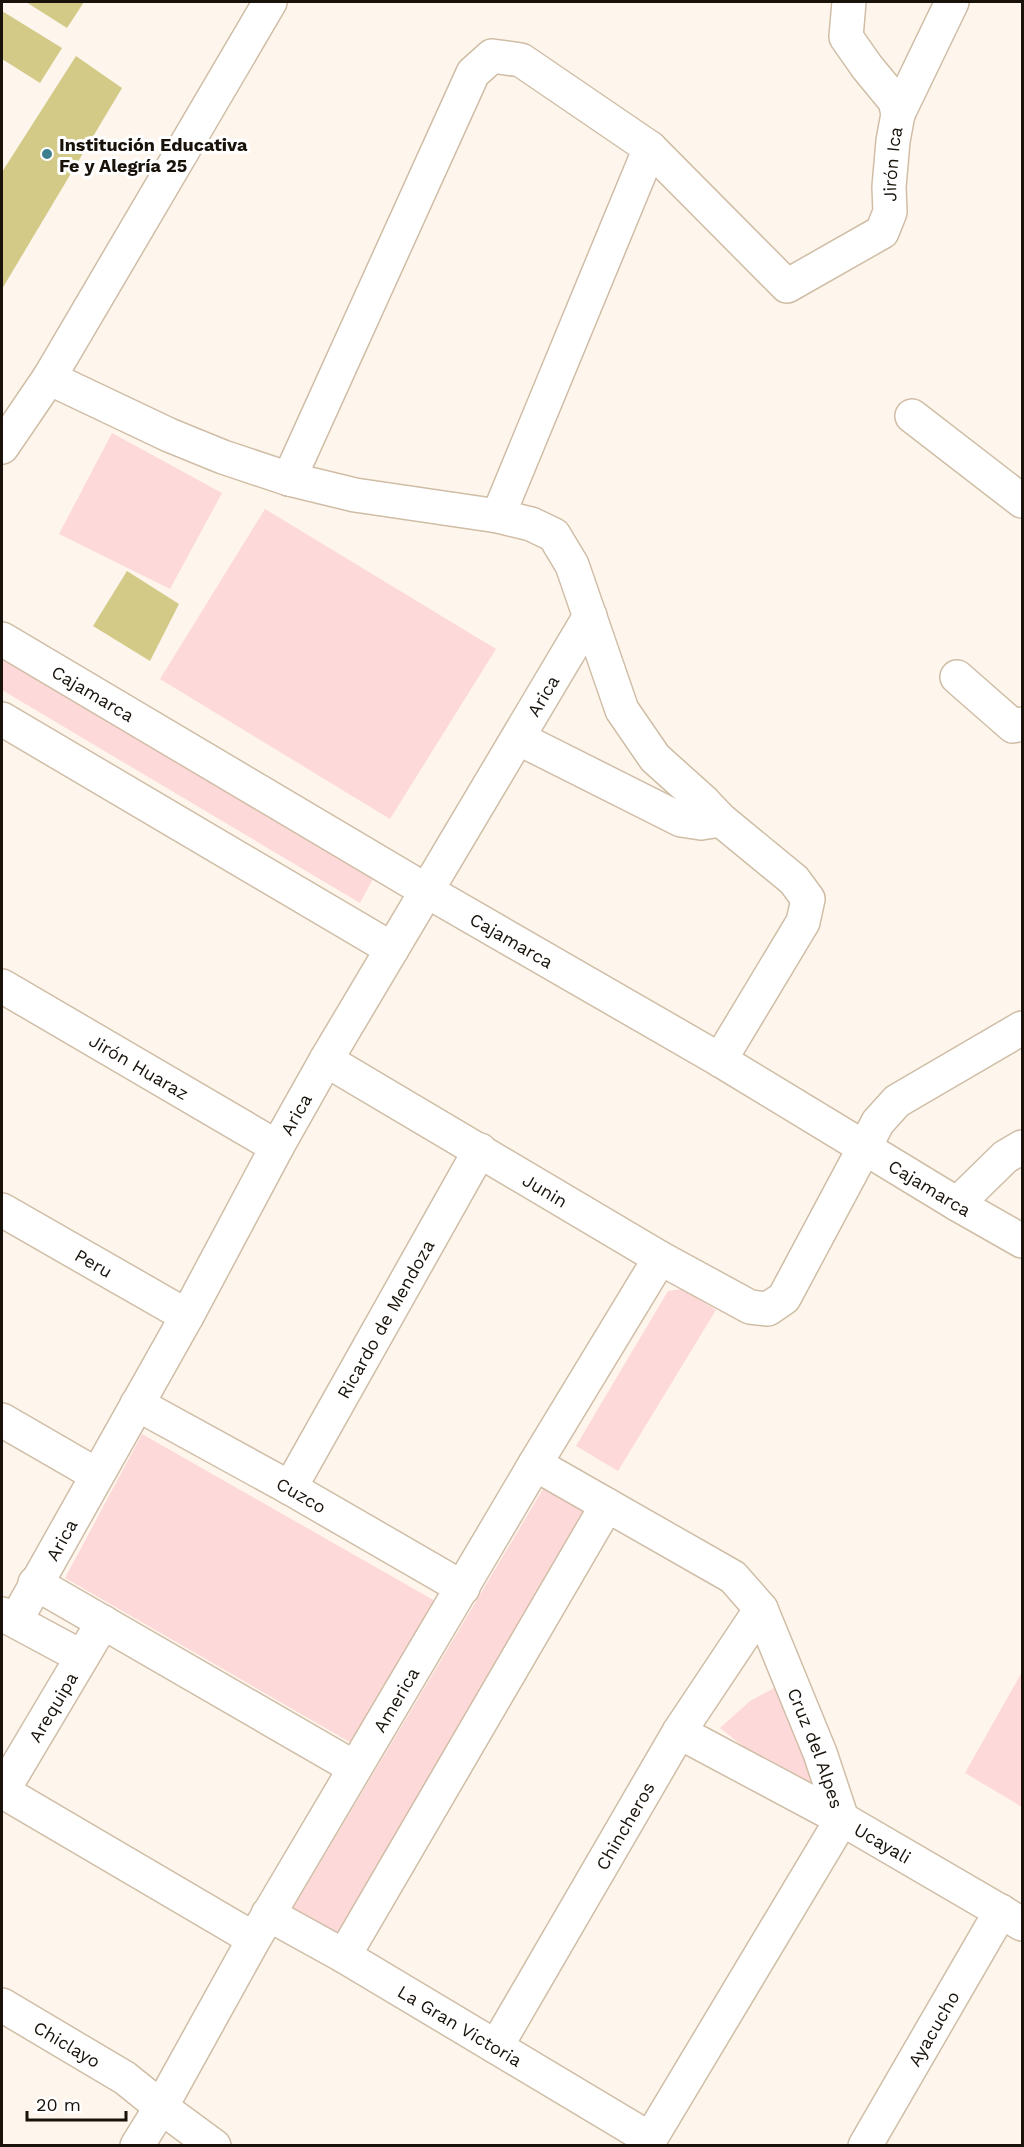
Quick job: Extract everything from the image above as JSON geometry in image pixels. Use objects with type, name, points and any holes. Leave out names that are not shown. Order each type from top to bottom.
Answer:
[{"type":"street","points":[[2,447],[49,378],[270,2]]},
{"type":"street","name":"Jirón Ica","points":[[650,148],[787,286],[882,232],[890,212],[892,141],[898,114],[895,101],[846,37],[849,2]]},
{"type":"street","points":[[898,114],[952,2]]},
{"type":"street","points":[[289,479],[473,73],[492,56],[521,60],[650,148],[498,516]]},
{"type":"street","points":[[49,378],[190,444],[289,479],[355,495],[498,516],[531,524],[554,536],[572,564],[622,710],[655,758],[721,820],[794,880],[808,899],[804,922],[720,1060]]},
{"type":"street","points":[[912,416],[1023,501]]},
{"type":"street","name":"Arica","points":[[9,1617],[35,1584],[187,1316],[326,1060],[590,616]]},
{"type":"street","name":"Cajamarca","points":[[2,639],[427,891],[720,1060],[957,1204],[1023,1241]]},
{"type":"street","points":[[957,677],[1001,718],[1013,726],[1023,724]]},
{"type":"street","points":[[2,719],[392,949]]},
{"type":"street","points":[[518,738],[681,820],[701,823],[721,820]]},
{"type":"street","name":"Jirón Huaraz","points":[[2,986],[277,1148]]},
{"type":"street","points":[[865,1148],[878,1122],[897,1101],[1023,1028]]},
{"type":"street","name":"Junin","points":[[326,1060],[660,1258],[750,1307],[768,1310],[784,1298],[865,1148]]},
{"type":"street","points":[[957,1204],[1005,1157],[1023,1147]]},
{"type":"street","name":"Ricardo de Mendoza","points":[[290,1488],[480,1150]]},
{"type":"street","name":"Peru","points":[[2,1210],[187,1316]]},
{"type":"street","name":"America","points":[[137,2145],[161,2107],[261,1927],[535,1464],[660,1258]]},
{"type":"street","name":"Cuzco","points":[[137,1404],[290,1488],[463,1588]]},
{"type":"street","points":[[2,1420],[97,1475]]},
{"type":"street","name":"Cruz del Alpes","points":[[535,1464],[733,1577],[761,1609],[820,1753],[842,1819],[648,2142]]},
{"type":"street","points":[[344,1956],[607,1505]]},
{"type":"street","points":[[35,1584],[355,1768]]},
{"type":"street","name":"Chincheros","points":[[496,2047],[679,1732],[761,1609]]},
{"type":"street","points":[[9,1617],[82,1657]]},
{"type":"street","name":"Arequipa","points":[[2,1791],[103,1622]]},
{"type":"street","name":"Ucayali","points":[[679,1732],[842,1819],[1012,1918]]},
{"type":"street","name":"La Gran Victoria","points":[[2,1791],[261,1927],[344,1956],[648,2142]]},
{"type":"street","name":"Ayacucho","points":[[865,2145],[1012,1918]]},
{"type":"street","name":"Chiclayo","points":[[2,2005],[125,2078],[214,2145]]},
{"type":"shaded area","points":[[112,433],[222,493],[170,589],[59,534]]},
{"type":"shaded area","points":[[265,509],[496,649],[390,819],[160,679]]},
{"type":"shaded area","points":[[2,659],[373,879],[360,903],[2,690]]},
{"type":"shaded area","points":[[682,1289],[716,1310],[618,1471],[576,1446],[668,1291]]},
{"type":"shaded area","points":[[142,1434],[437,1602],[353,1744],[65,1578]]},
{"type":"shaded area","points":[[546,1484],[609,1522],[355,1952],[289,1915]]},
{"type":"shaded area","points":[[1022,1672],[1022,1807],[965,1773]]},
{"type":"shaded area","points":[[776,1687],[809,1756],[811,1783],[779,1775],[720,1728],[750,1701]]},
{"type":"building","points":[[26,2],[84,2],[67,28]]},
{"type":"building","points":[[2,11],[62,48],[40,83],[2,59]]},
{"type":"building","points":[[76,56],[122,88],[2,289],[2,172]]},
{"type":"building","points":[[127,571],[179,604],[150,661],[93,626]]},
{"type":"place","name":"Institución Educativa Fe y Alegría 25","points":[[47,154]]}]
